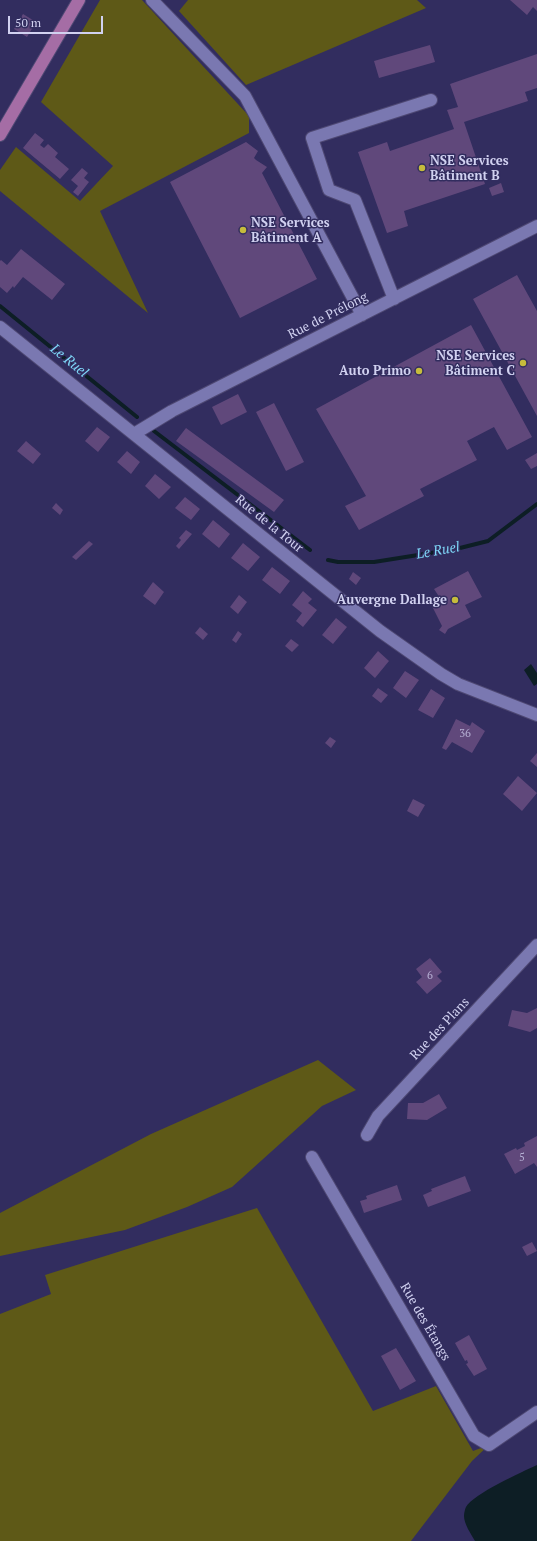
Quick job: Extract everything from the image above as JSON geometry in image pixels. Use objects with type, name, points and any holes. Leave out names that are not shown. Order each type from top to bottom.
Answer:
[{"type":"main road","points":[[0,135],[79,0]]},
{"type":"street","points":[[152,0],[245,96],[362,315]]},
{"type":"street","points":[[394,299],[355,200],[329,190],[312,138],[432,100]]},
{"type":"street","name":"Rue de Prélong","points":[[134,434],[172,411],[537,226]]},
{"type":"street","name":"Rue de la Tour","points":[[0,327],[380,631],[435,670],[458,684],[537,715]]},
{"type":"street","name":"Rue des Plans","points":[[367,1135],[378,1116],[537,945]]},
{"type":"street","name":"Rue des Étangs","points":[[312,1157],[474,1436],[489,1445],[537,1412]]},
{"type":"shaded area","points":[[100,0],[142,0],[249,116],[249,133],[100,211],[148,313],[0,191],[0,170],[16,147],[80,201],[113,166],[41,102]]},
{"type":"shaded area","points":[[188,0],[417,0],[426,8],[246,85],[179,11]]},
{"type":"shaded area","points":[[318,1060],[356,1090],[322,1106],[232,1187],[187,1207],[125,1230],[0,1256],[0,1213],[151,1134]]},
{"type":"shaded area","points":[[257,1208],[373,1411],[436,1386],[473,1451],[489,1445],[472,1461],[411,1541],[0,1541],[0,1314],[51,1294],[45,1275]]},
{"type":"water","points":[[531,664],[537,673],[537,684],[534,686],[524,670]]},
{"type":"water","points":[[537,1465],[537,1541],[475,1541],[464,1519],[466,1507],[470,1502],[488,1490]]},
{"type":"building","points":[[510,0],[537,0],[537,11],[533,7],[527,15]]},
{"type":"building","points":[[23,14],[36,22],[27,37],[14,29]]},
{"type":"building","points":[[430,45],[435,62],[379,78],[374,61]]},
{"type":"building","name":"NSE Services Bâtiment B","points":[[537,54],[537,88],[525,92],[528,101],[464,122],[485,184],[404,211],[408,226],[387,233],[358,152],[387,142],[390,151],[454,129],[447,110],[458,107],[450,84]]},
{"type":"building","points":[[35,133],[44,140],[40,145],[44,148],[48,144],[58,153],[55,157],[69,169],[60,179],[23,148]]},
{"type":"building","name":"NSE Services Bâtiment A","points":[[246,142],[258,151],[254,158],[267,167],[262,173],[317,279],[240,318],[170,182]]},
{"type":"building","points":[[82,168],[88,173],[84,178],[89,182],[78,196],[73,192],[78,186],[71,180]]},
{"type":"building","points":[[501,183],[504,192],[492,196],[489,188]]},
{"type":"building","points":[[21,249],[65,284],[52,300],[23,277],[14,288],[13,286],[7,293],[0,287],[0,261],[1,260],[7,265]]},
{"type":"building","name":"NSE Services Bâtiment C","points":[[517,275],[537,311],[537,416],[473,299]]},
{"type":"building","points":[[471,325],[532,437],[507,450],[494,427],[467,441],[477,460],[420,489],[424,496],[359,530],[345,506],[366,496],[316,409]]},
{"type":"building","points":[[238,394],[247,412],[221,425],[212,407]]},
{"type":"building","points":[[274,403],[304,462],[286,471],[256,412]]},
{"type":"building","points":[[97,427],[110,437],[98,452],[85,441]]},
{"type":"building","points":[[186,428],[284,500],[274,512],[176,441]]},
{"type":"building","points":[[26,441],[41,454],[33,464],[17,451]]},
{"type":"building","points":[[127,451],[140,462],[131,474],[117,462]]},
{"type":"building","points":[[537,453],[537,466],[531,469],[525,460]]},
{"type":"building","points":[[155,474],[171,487],[159,499],[145,486]]},
{"type":"building","points":[[185,497],[200,509],[191,520],[175,508]]},
{"type":"building","points":[[56,503],[63,510],[60,515],[52,508]]},
{"type":"building","points":[[213,520],[230,534],[219,548],[202,534]]},
{"type":"building","points":[[186,530],[192,534],[179,549],[176,546],[181,540],[179,538]]},
{"type":"building","points":[[89,541],[93,544],[76,560],[72,557]]},
{"type":"building","points":[[243,543],[260,557],[248,571],[231,558]]},
{"type":"building","points":[[272,567],[290,581],[280,594],[262,580]]},
{"type":"building","name":"Auvergne Dallage","points":[[468,571],[482,597],[465,605],[471,617],[448,629],[445,634],[439,630],[442,626],[430,602],[440,598],[434,589]]},
{"type":"building","points":[[353,572],[361,578],[356,585],[349,579]]},
{"type":"building","points":[[153,582],[164,592],[155,605],[143,596]]},
{"type":"building","points":[[303,591],[312,599],[308,603],[317,610],[303,627],[296,621],[302,613],[292,605]]},
{"type":"building","points":[[239,595],[247,602],[238,614],[230,607]]},
{"type":"building","points":[[336,618],[347,627],[333,644],[322,635]]},
{"type":"building","points":[[200,627],[208,634],[203,640],[195,633]]},
{"type":"building","points":[[238,631],[242,634],[236,643],[232,640]]},
{"type":"building","points":[[291,639],[299,645],[292,652],[285,646]]},
{"type":"building","points":[[378,651],[389,661],[375,678],[364,668]]},
{"type":"building","points":[[405,671],[419,680],[406,698],[393,688]]},
{"type":"building","points":[[378,688],[388,695],[381,703],[372,696]]},
{"type":"building","points":[[431,689],[445,698],[433,718],[418,710]]},
{"type":"building","points":[[456,719],[470,726],[472,722],[485,731],[472,753],[452,742],[446,750],[442,748]]},
{"type":"building","points":[[330,737],[336,741],[331,748],[325,743]]},
{"type":"building","points":[[537,753],[537,767],[530,761]]},
{"type":"building","points":[[518,776],[537,793],[522,811],[503,794]]},
{"type":"building","points":[[413,799],[425,805],[418,817],[407,811]]},
{"type":"building","points":[[430,958],[442,972],[437,976],[442,981],[427,994],[416,982],[422,977],[416,969]]},
{"type":"building","points":[[537,1008],[537,1028],[530,1032],[508,1026],[512,1010],[527,1013]]},
{"type":"building","points":[[439,1094],[447,1108],[427,1120],[407,1119],[408,1103],[423,1103]]},
{"type":"building","points":[[537,1136],[537,1167],[534,1163],[515,1174],[504,1154],[516,1148],[517,1150],[525,1146],[524,1143]]},
{"type":"building","points":[[465,1176],[471,1191],[428,1207],[423,1195],[432,1191],[431,1189]]},
{"type":"building","points":[[397,1185],[402,1200],[364,1213],[360,1201],[367,1199],[366,1196]]},
{"type":"building","points":[[532,1242],[537,1251],[527,1256],[522,1247]]},
{"type":"building","points":[[469,1335],[487,1369],[474,1376],[466,1364],[468,1363],[467,1360],[465,1361],[455,1343]]},
{"type":"building","points":[[396,1348],[416,1381],[400,1390],[381,1356]]},
{"type":"waterway","name":"Le Ruel","points":[[0,306],[137,417]]},
{"type":"waterway","name":"Le Ruel","points":[[154,431],[310,550]]},
{"type":"waterway","name":"Le Ruel","points":[[328,560],[338,562],[374,562],[456,549],[488,541],[537,504]]},
{"type":"place","name":"NSE Services Bâtiment B","points":[[422,168]]},
{"type":"place","name":"NSE Services Bâtiment A","points":[[243,230]]},
{"type":"place","name":"NSE Services Bâtiment C","points":[[523,363]]},
{"type":"place","name":"Auto Primo","points":[[419,371]]},
{"type":"place","name":"Auvergne Dallage","points":[[455,600]]}]
